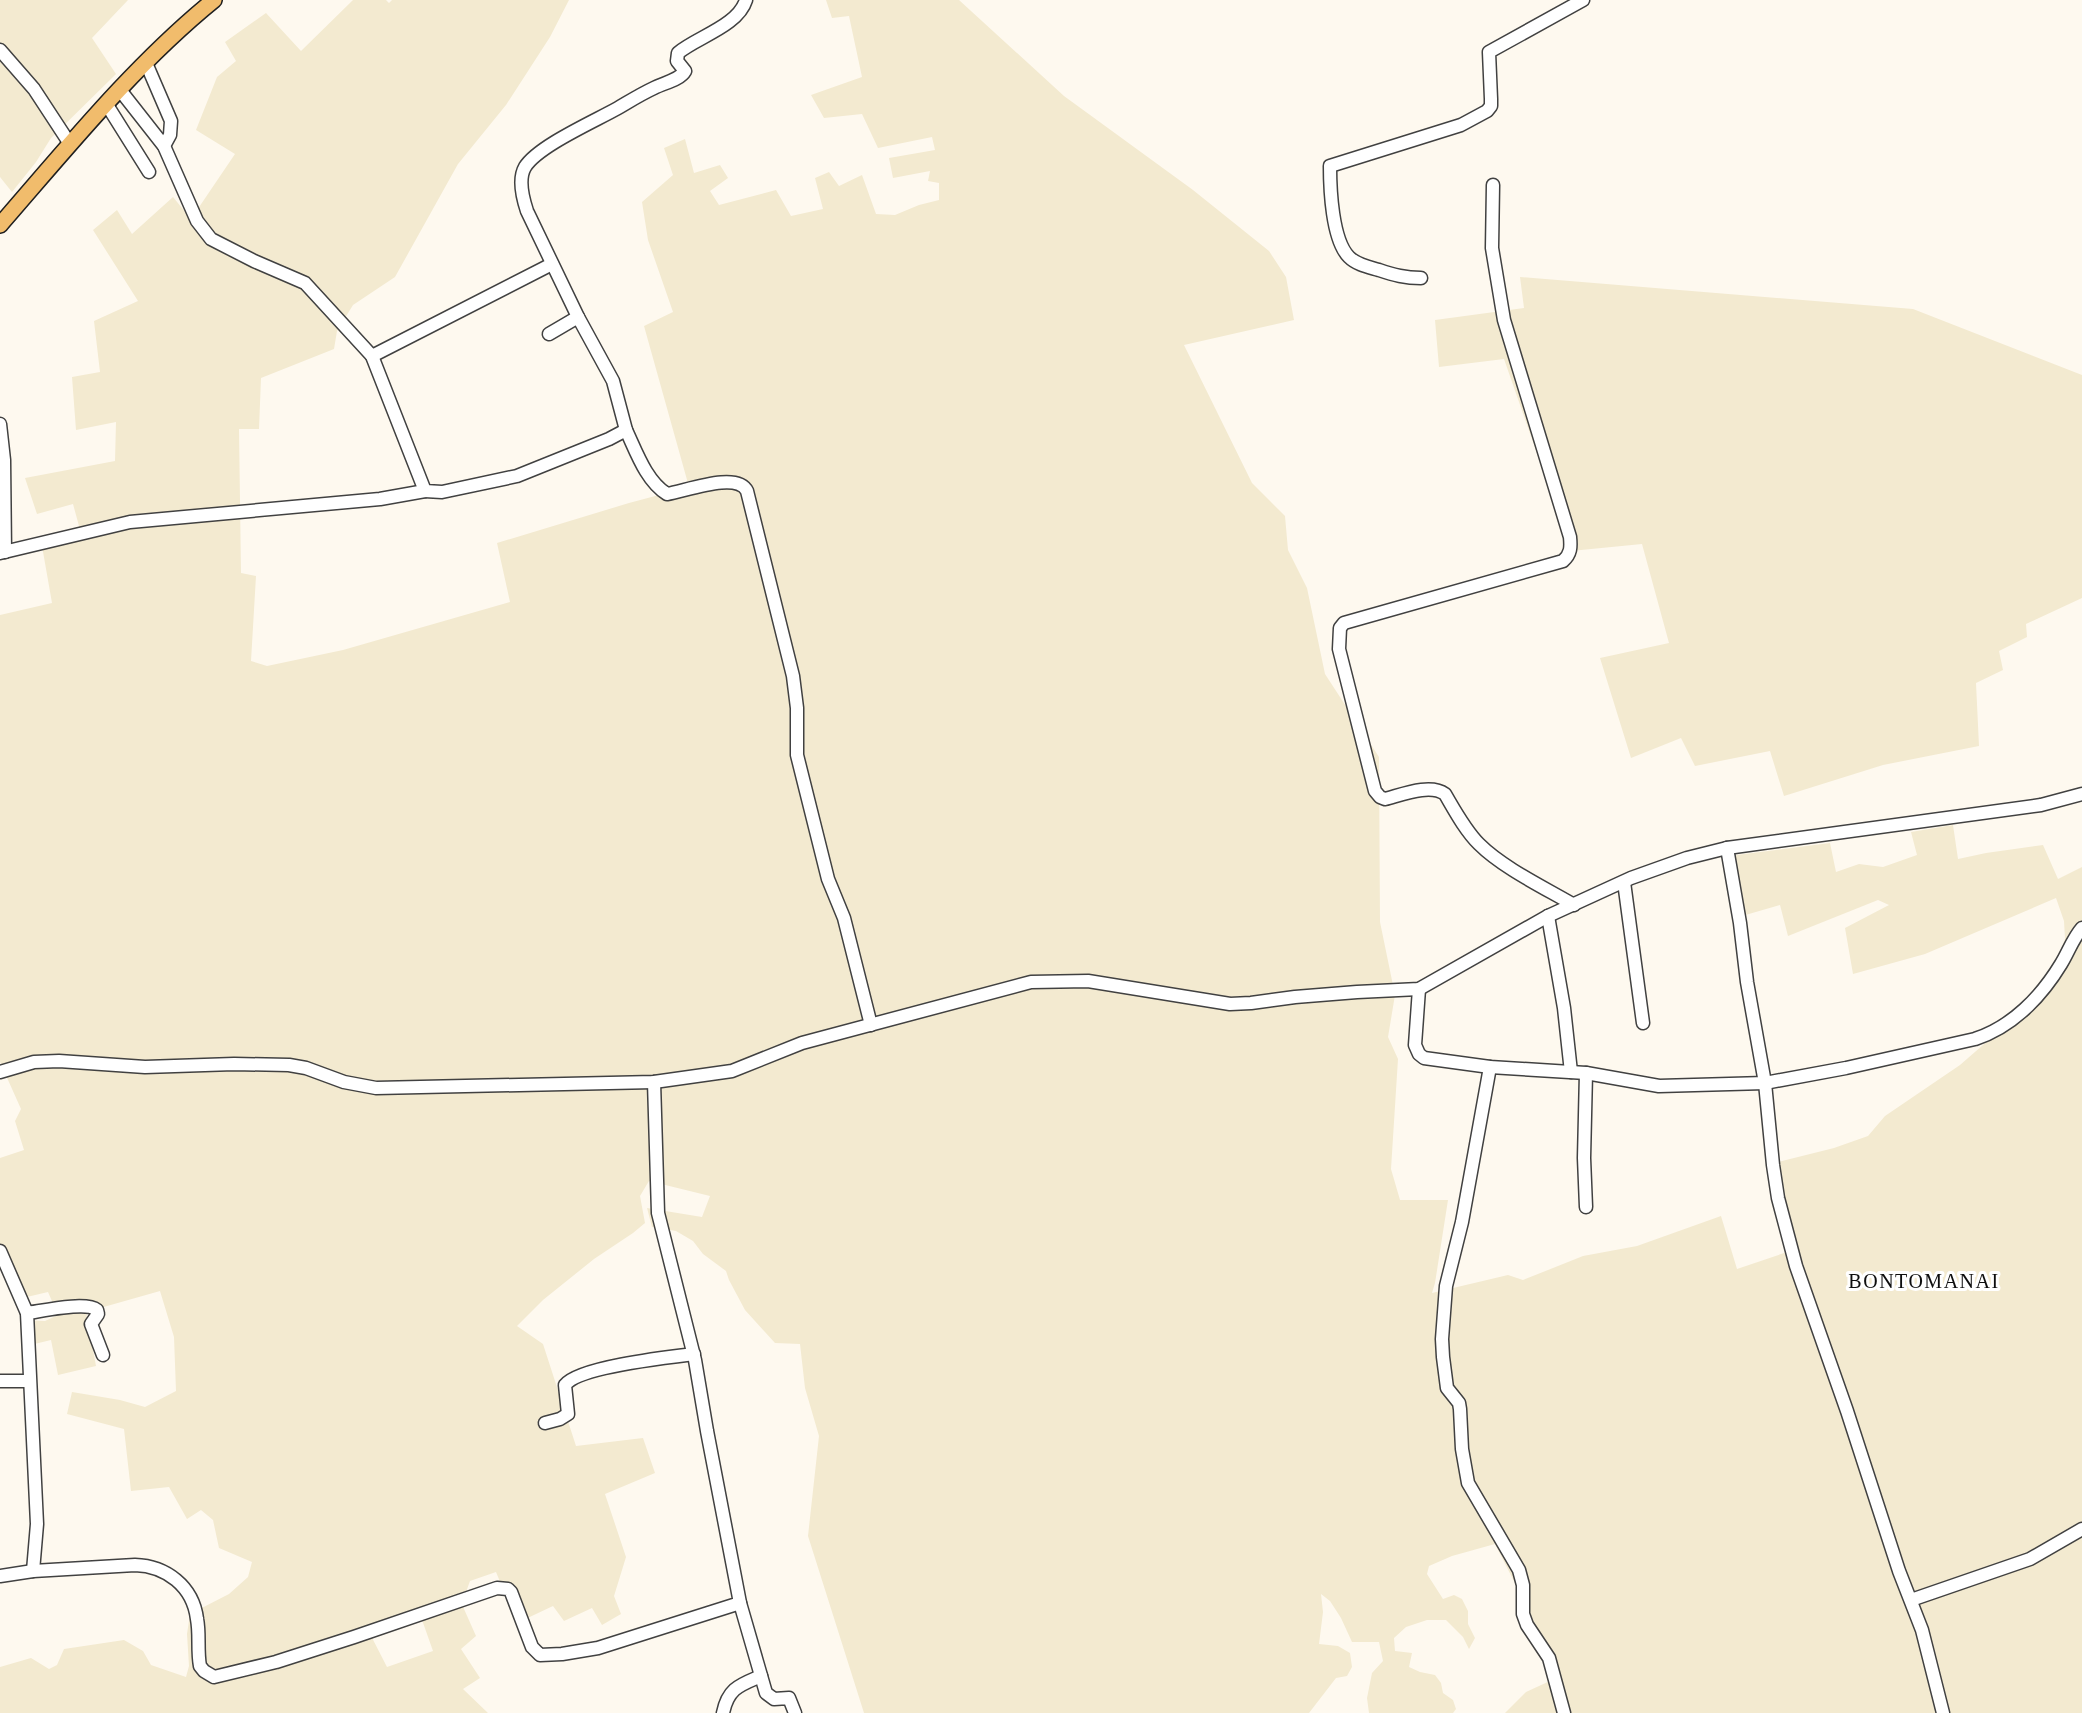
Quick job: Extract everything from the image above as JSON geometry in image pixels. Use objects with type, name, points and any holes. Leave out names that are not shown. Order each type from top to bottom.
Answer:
[{"type":"main road","points":[[0,225],[120,90],[195,15],[214,0]]},
{"type":"street","points":[[746,0],[745,5],[730,20],[678,53],[677,61],[685,71],[682,76],[632,99],[546,148],[526,165],[522,176],[524,200],[552,264],[612,381],[626,429],[639,458],[653,481],[667,494],[700,485],[735,481],[741,483],[747,491],[790,660],[797,708],[797,755],[828,879],[844,918],[871,1025]]},
{"type":"street","points":[[1421,278],[1394,275],[1358,263],[1348,256],[1342,247],[1338,232],[1331,197],[1330,166],[1458,126],[1487,111],[1491,106],[1489,51],[1583,0]]},
{"type":"street","points":[[0,50],[34,89],[70,144]]},
{"type":"street","points":[[146,63],[171,121],[170,135],[164,146]]},
{"type":"street","points":[[120,90],[164,146],[204,232],[222,245],[305,283],[372,356],[426,491]]},
{"type":"street","points":[[107,105],[149,172]]},
{"type":"street","points":[[1493,185],[1492,248],[1504,320],[1570,537],[1571,546],[1568,556],[1563,561],[1344,623],[1340,628],[1339,649],[1375,791],[1378,795],[1385,799],[1425,790],[1440,791],[1486,851],[1574,905]]},
{"type":"street","points":[[372,356],[552,264]]},
{"type":"street","points":[[549,334],[578,317]]},
{"type":"street","points":[[0,424],[4,460],[3,552],[140,520],[380,499],[426,491],[441,492],[517,476],[609,439],[626,429]]},
{"type":"street","points":[[0,1072],[34,1062],[59,1061],[145,1067],[264,1064],[299,1066],[344,1082],[376,1088],[654,1082],[732,1071],[802,1043],[1010,986],[1045,981],[1088,981],[1230,1004],[1295,997],[1419,989],[1548,916],[1624,882],[1687,858],[1726,848],[2041,805],[2082,794]]},
{"type":"street","points":[[1726,848],[1765,1083],[1776,1187],[1796,1266],[1847,1411],[1888,1539],[1922,1630],[1943,1713]]},
{"type":"street","points":[[1624,882],[1643,1023]]},
{"type":"street","points":[[1548,916],[1564,1008],[1571,1072]]},
{"type":"street","points":[[1419,989],[1415,1045],[1419,1054],[1424,1058],[1490,1067],[1586,1073],[1659,1086],[1765,1083],[1846,1068],[1975,1039],[1987,1034],[2017,1017],[2037,997],[2055,975],[2082,928]]},
{"type":"street","points":[[1490,1067],[1462,1222],[1446,1286],[1443,1357],[1447,1388],[1459,1403],[1463,1457],[1468,1483],[1476,1499],[1496,1527],[1518,1569],[1523,1585],[1523,1614],[1527,1625],[1549,1659],[1564,1713]]},
{"type":"street","points":[[1586,1073],[1584,1158],[1586,1208]]},
{"type":"street","points":[[654,1082],[658,1213],[694,1354],[740,1603],[769,1697],[789,1698],[795,1713]]},
{"type":"street","points":[[0,1251],[27,1313],[37,1524],[33,1571]]},
{"type":"street","points":[[27,1313],[84,1306],[94,1307],[98,1314],[91,1324],[103,1354]]},
{"type":"street","points":[[545,1423],[568,1414],[565,1385],[569,1380],[595,1371],[694,1354]]},
{"type":"street","points":[[0,1381],[30,1381]]},
{"type":"street","points":[[1911,1600],[2030,1559],[2082,1529]]},
{"type":"street","points":[[0,1576],[33,1571],[135,1565],[149,1565],[162,1569],[176,1580],[192,1602],[197,1615],[200,1666],[214,1677],[276,1662],[497,1588],[508,1589],[511,1592],[532,1647],[540,1655],[598,1648],[740,1603]]},
{"type":"street","points":[[723,1713],[726,1701],[733,1690],[761,1676]]},
{"type":"shaded area","points":[[0,0],[128,0],[92,38],[116,74],[51,138],[36,162],[12,192],[0,177]]},
{"type":"shaded area","points":[[353,0],[386,0],[389,3],[392,0],[569,0],[550,37],[506,105],[458,164],[395,277],[353,305],[337,331],[334,349],[261,378],[259,429],[239,429],[241,573],[256,576],[251,661],[267,666],[343,650],[510,602],[497,543],[689,487],[644,326],[673,312],[648,240],[642,202],[673,175],[664,148],[685,139],[694,173],[720,165],[728,178],[710,191],[719,205],[776,190],[791,216],[823,209],[815,178],[829,172],[839,186],[862,175],[876,214],[895,215],[939,200],[939,183],[928,181],[930,171],[893,178],[889,158],[935,150],[932,137],[878,148],[862,114],[824,118],[811,95],[862,77],[849,16],[832,18],[826,0],[959,0],[1064,96],[1193,190],[1269,251],[1286,277],[1294,320],[1184,345],[1252,483],[1285,516],[1288,550],[1307,588],[1325,674],[1379,757],[1380,922],[1395,995],[1388,1037],[1398,1059],[1391,1169],[1400,1200],[1448,1200],[1432,1293],[1508,1275],[1523,1280],[1583,1256],[1637,1246],[1721,1216],[1737,1269],[1787,1252],[1770,1164],[1834,1148],[1868,1136],[1885,1116],[1960,1065],[2022,1011],[2049,979],[2065,939],[2064,921],[2056,898],[1925,954],[1853,974],[1845,928],[1889,905],[1878,900],[1788,936],[1780,905],[1735,918],[1729,856],[1830,843],[1836,872],[1859,864],[1883,867],[1917,855],[1911,832],[1953,825],[1958,859],[2043,845],[2058,879],[2082,867],[2082,1713],[1505,1713],[1526,1692],[1552,1680],[1521,1595],[1495,1544],[1452,1556],[1429,1566],[1427,1574],[1443,1599],[1454,1595],[1462,1599],[1468,1611],[1468,1624],[1475,1638],[1469,1649],[1463,1637],[1446,1620],[1427,1620],[1406,1627],[1394,1638],[1395,1651],[1412,1653],[1409,1667],[1435,1675],[1441,1683],[1443,1693],[1453,1700],[1456,1709],[1453,1713],[1369,1713],[1367,1698],[1372,1673],[1383,1661],[1379,1642],[1352,1642],[1341,1618],[1330,1601],[1321,1594],[1323,1612],[1319,1644],[1338,1646],[1350,1653],[1352,1667],[1347,1676],[1336,1678],[1309,1713],[864,1713],[808,1536],[819,1436],[805,1388],[800,1344],[775,1343],[745,1310],[726,1271],[703,1254],[693,1241],[676,1231],[652,1227],[647,1208],[702,1217],[710,1196],[649,1181],[640,1196],[645,1223],[594,1259],[543,1300],[517,1326],[543,1344],[576,1446],[643,1438],[655,1473],[605,1494],[626,1557],[614,1596],[621,1614],[602,1625],[592,1608],[564,1621],[553,1606],[517,1623],[496,1572],[470,1581],[466,1592],[367,1628],[387,1667],[433,1651],[421,1617],[460,1600],[476,1636],[461,1649],[480,1678],[463,1689],[488,1713],[0,1713],[0,1667],[31,1658],[49,1669],[57,1665],[64,1649],[124,1640],[143,1651],[151,1665],[186,1677],[189,1666],[187,1634],[190,1614],[229,1594],[248,1577],[252,1562],[219,1548],[213,1520],[201,1510],[187,1519],[169,1487],[131,1491],[124,1429],[67,1414],[72,1392],[120,1400],[145,1407],[176,1391],[174,1337],[160,1291],[86,1312],[96,1366],[58,1375],[51,1340],[22,1347],[20,1320],[45,1321],[58,1315],[48,1292],[14,1300],[0,1267],[0,1158],[24,1150],[15,1121],[21,1109],[0,1062],[0,615],[52,603],[42,546],[82,537],[73,504],[37,514],[25,478],[115,461],[116,422],[76,430],[72,377],[100,372],[94,321],[138,301],[93,230],[117,210],[132,234],[173,197],[191,219],[235,154],[196,130],[217,77],[236,61],[225,42],[266,13],[301,51]]},
{"type":"shaded area","points":[[1520,277],[1913,309],[2082,375],[2082,598],[2026,624],[2027,637],[1999,651],[2003,670],[1976,683],[1979,746],[1883,765],[1784,796],[1770,751],[1695,766],[1681,738],[1631,758],[1600,658],[1669,643],[1642,544],[1571,551],[1504,359],[1439,367],[1435,320],[1524,308]]},
{"type":"district","name":"BONTOMANAI","points":[[1924,1281]]}]
